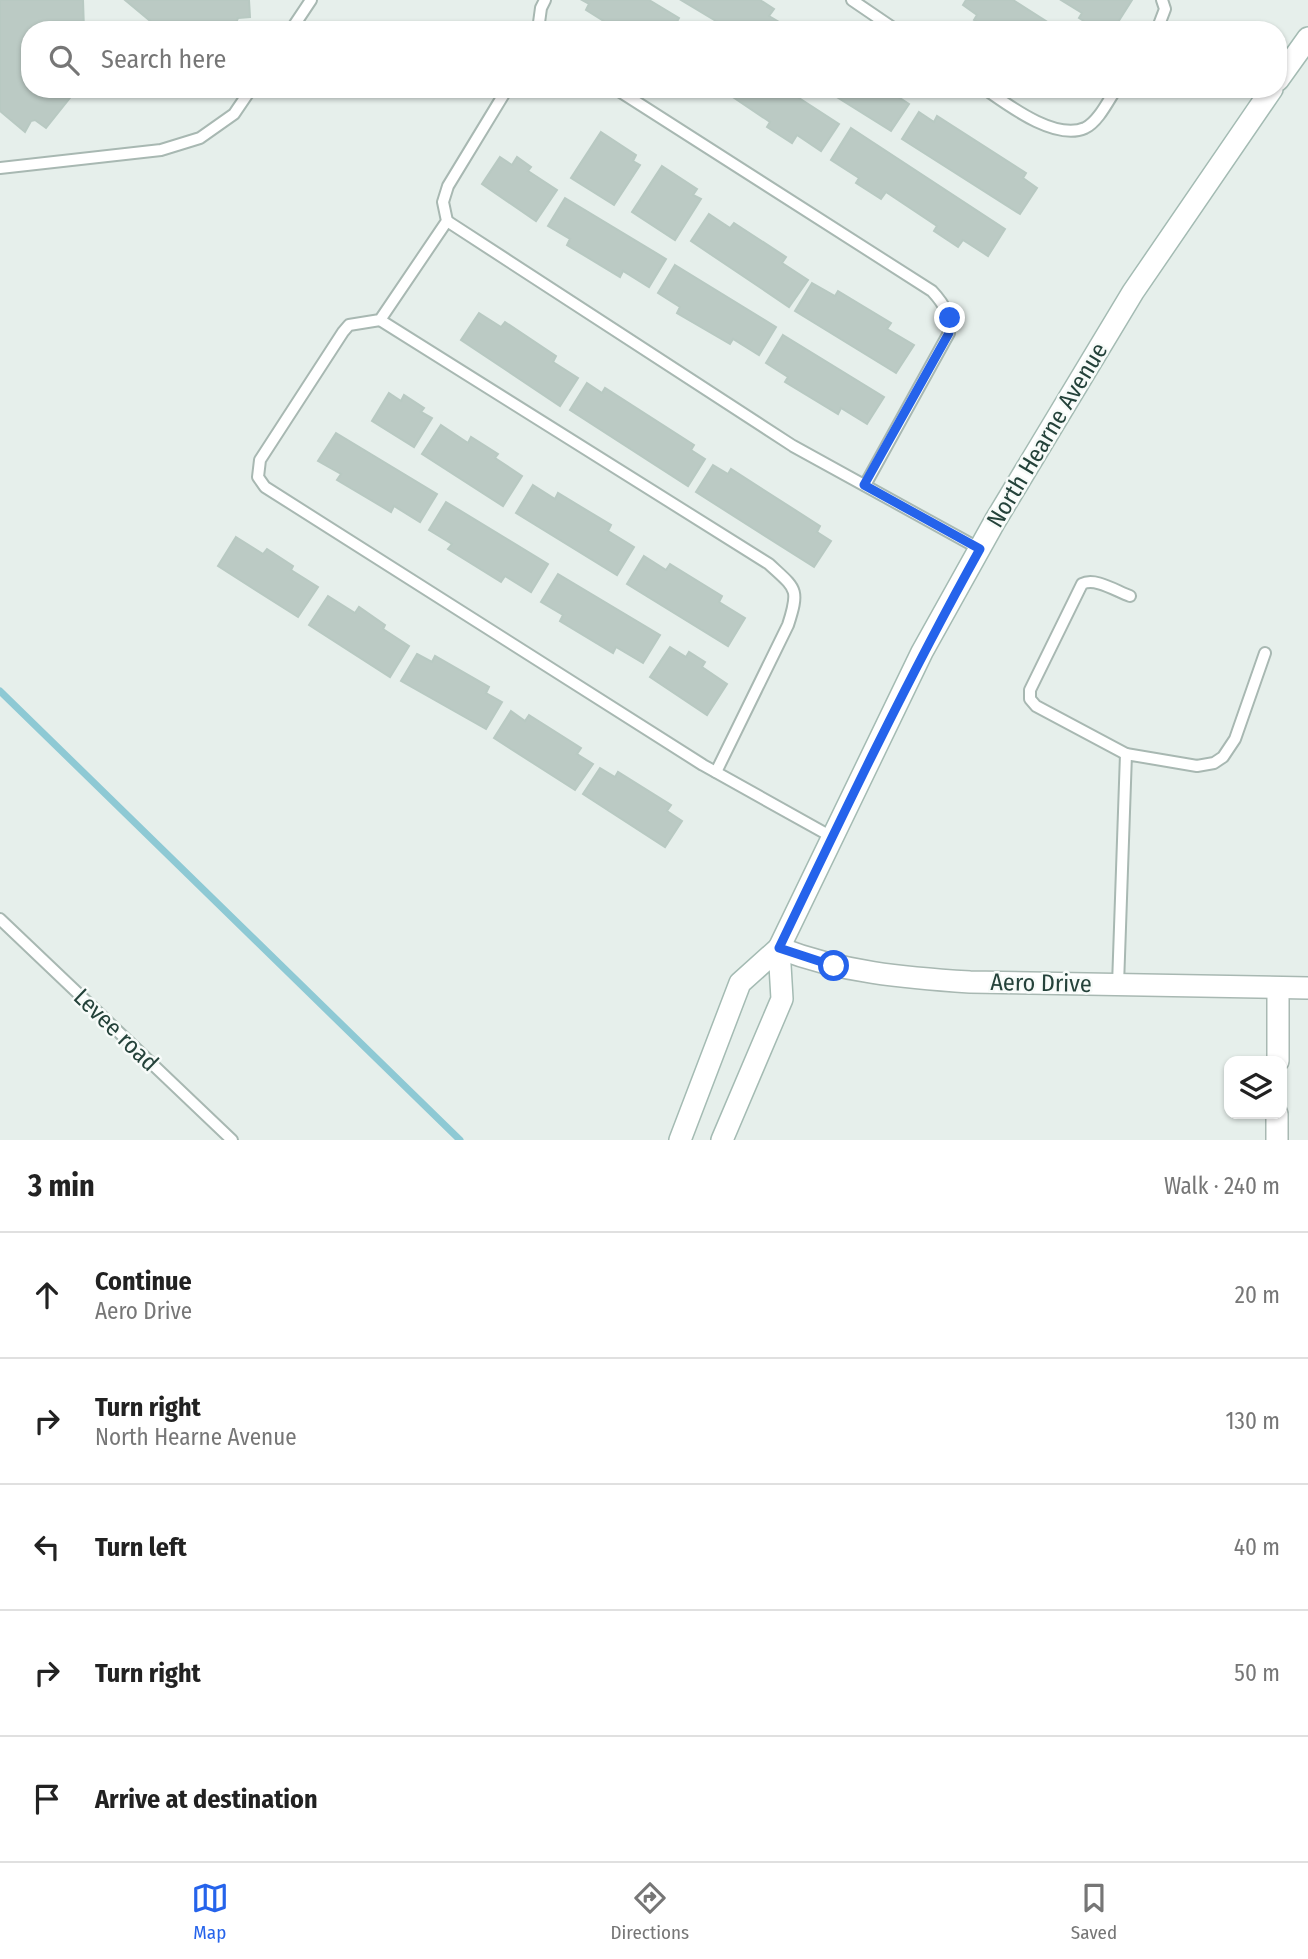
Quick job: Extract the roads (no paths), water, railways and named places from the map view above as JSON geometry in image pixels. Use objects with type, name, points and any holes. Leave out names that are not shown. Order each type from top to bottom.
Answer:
[{"type":"main road","points":[[1287,67],[1308,38]]},
{"type":"main road","name":"North Hearne Avenue","points":[[680,1140],[740,983],[779,948],[922,652],[1133,292],[1266,98]]},
{"type":"main road","name":"North Hearne Avenue","points":[[722,1140],[782,999],[779,948]]},
{"type":"main road","name":"Aero Drive","points":[[779,948],[834,966],[926,979],[1308,988]]},
{"type":"main road","points":[[1278,988],[1278,1056]]},
{"type":"main road","points":[[1278,1119],[1278,1140]]},
{"type":"lane","points":[[297,21],[311,0]]},
{"type":"lane","points":[[539,21],[545,0]]},
{"type":"lane","points":[[852,0],[884,21]]},
{"type":"lane","points":[[1160,21],[1165,9],[1162,0]]},
{"type":"lane","points":[[0,168],[161,150],[200,138],[234,114],[245,98]]},
{"type":"lane","points":[[502,98],[448,186],[443,202],[447,221],[793,446],[839,474],[980,549]]},
{"type":"lane","points":[[630,98],[932,291],[943,303],[950,318],[949,333],[864,485]]},
{"type":"lane","points":[[998,98],[1020,113],[1052,128],[1069,130],[1085,128],[1096,118],[1110,98]]},
{"type":"lane","points":[[380,320],[447,221]]},
{"type":"lane","points":[[716,772],[788,625],[796,600],[792,586],[769,564],[380,320],[349,325],[260,460],[258,477],[265,487],[716,772],[832,837]]},
{"type":"lane","points":[[1130,596],[1094,582],[1087,581],[1082,584],[1030,690],[1030,699],[1036,706],[1126,754],[1196,766],[1214,763],[1223,757],[1235,739],[1265,653]]},
{"type":"lane","points":[[1118,985],[1126,754]]},
{"type":"lane","name":"Levee road","points":[[0,919],[232,1140]]},
{"type":"waterway","points":[[0,691],[460,1140]]}]
